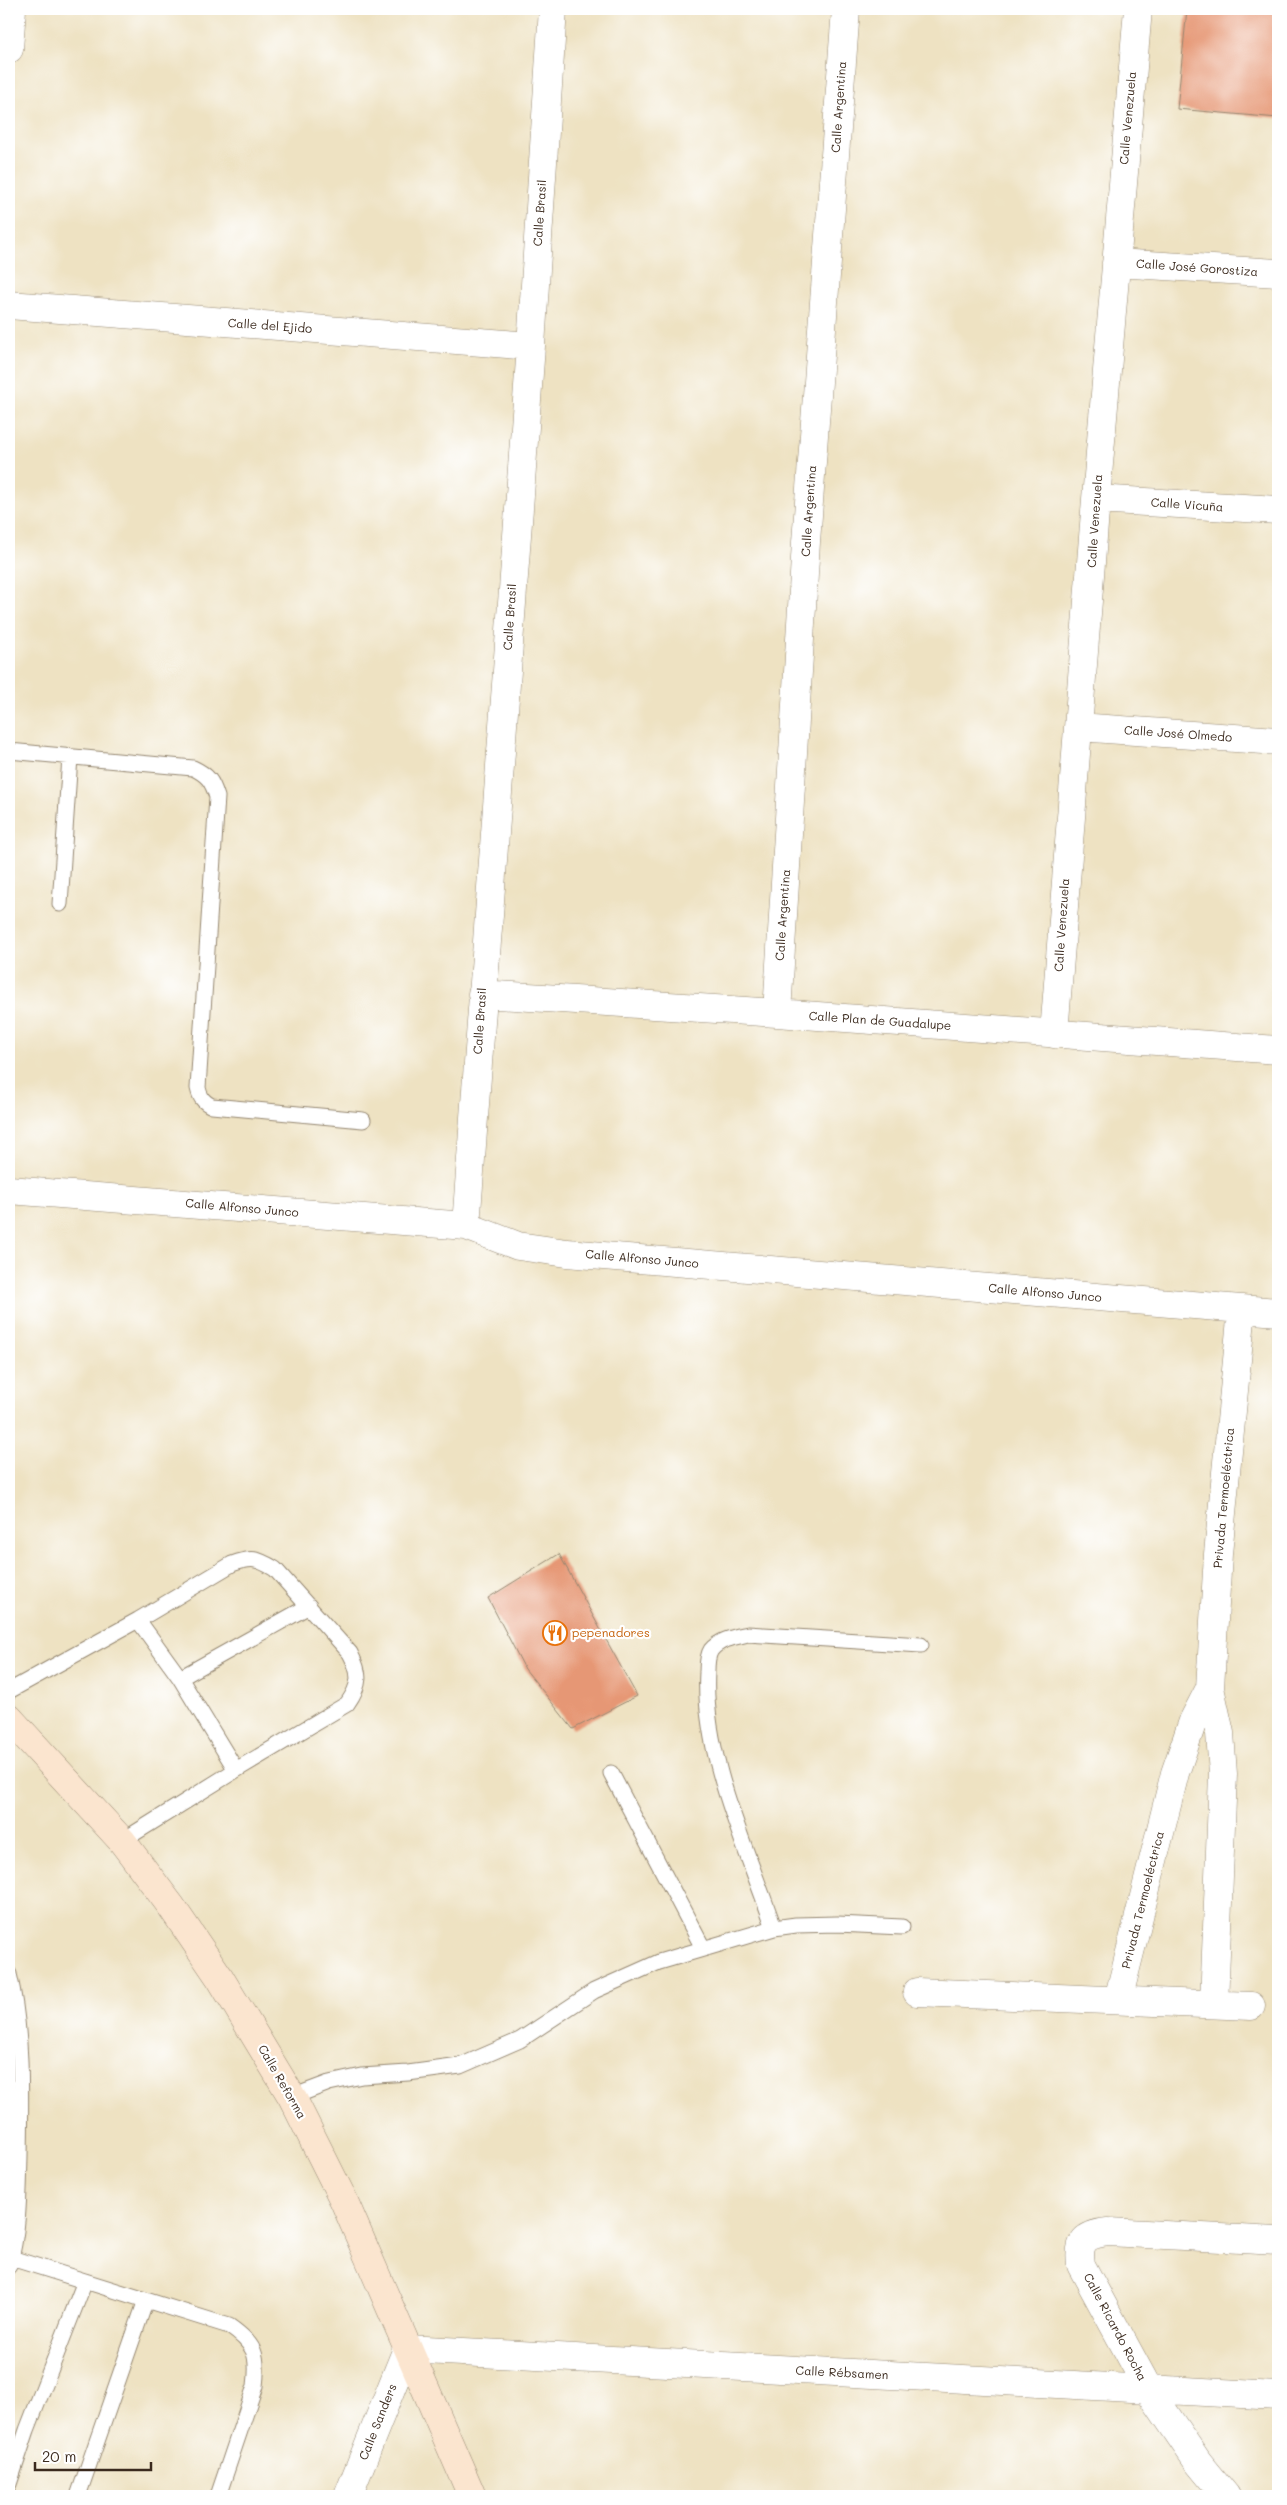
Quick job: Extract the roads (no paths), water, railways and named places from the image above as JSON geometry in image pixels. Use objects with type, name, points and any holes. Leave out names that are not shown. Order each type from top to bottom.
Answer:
[{"type":"main road","name":"Calle Reforma","points":[[9,1718],[122,1841],[171,1906],[220,1978],[292,2097],[347,2209],[472,2496]]},
{"type":"street","points":[[9,49],[12,9]]},
{"type":"street","name":"Calle Brasil","points":[[466,1226],[531,346],[553,9]]},
{"type":"street","name":"Calle Argentina","points":[[777,1013],[806,542],[846,9]]},
{"type":"street","name":"Calle Venezuela","points":[[1054,1034],[1096,499],[1138,9]]},
{"type":"street","name":"Calle José Gorostiza","points":[[1116,263],[1278,273]]},
{"type":"street","name":"Calle del Ejido","points":[[9,304],[531,346]]},
{"type":"street","name":"Calle Vicuña","points":[[1096,499],[1278,510]]},
{"type":"street","name":"Calle José Olmedo","points":[[1078,727],[1278,741]]},
{"type":"street","name":"Calle Plan de Guadalupe","points":[[482,994],[777,1013],[1278,1050]]},
{"type":"street","name":"Calle Alfonso Junco","points":[[9,1190],[466,1226],[518,1246],[567,1253],[1278,1312]]},
{"type":"street","name":"Privada Termoeléctrica","points":[[1214,2004],[1223,1774],[1220,1733],[1210,1688],[1218,1554],[1242,1309]]},
{"type":"street","name":"Privada Termoeléctrica","points":[[1118,2000],[1175,1773],[1193,1721],[1210,1688]]},
{"type":"street","points":[[917,1992],[1252,2006]]},
{"type":"street","name":"Calle Ricardo Rocha","points":[[1226,2496],[1198,2462],[1149,2390],[1081,2265],[1079,2250],[1084,2240],[1094,2234],[1108,2232],[1278,2241]]},
{"type":"street","name":"Calle Rébsamen","points":[[407,2349],[1278,2396]]},
{"type":"street","name":"Calle Sanders","points":[[348,2496],[407,2349]]},
{"type":"lane","points":[[9,751],[193,768],[206,774],[213,784],[217,797],[198,1088],[204,1102],[212,1106],[363,1120]]},
{"type":"lane","points":[[60,904],[70,757]]},
{"type":"lane","points":[[9,1691],[138,1620],[232,1564],[247,1559],[259,1559],[275,1569],[350,1653],[356,1665],[358,1677],[356,1690],[347,1704],[122,1841]]},
{"type":"lane","points":[[180,1678],[309,1606]]},
{"type":"lane","points":[[138,1620],[180,1678],[236,1770]]},
{"type":"lane","points":[[774,1928],[720,1772],[706,1692],[710,1652],[718,1643],[748,1634],[921,1645]]},
{"type":"lane","points":[[611,1773],[703,1948]]},
{"type":"lane","points":[[292,2097],[329,2083],[362,2076],[408,2073],[460,2066],[520,2040],[594,1991],[659,1962],[774,1928],[796,1925],[837,1924],[902,1926]]},
{"type":"lane","points":[[9,1974],[14,1994],[19,2060],[20,2130],[18,2201],[10,2262],[84,2281],[229,2326],[247,2339],[256,2354],[255,2386],[218,2496]]},
{"type":"lane","points":[[9,2484],[27,2430],[84,2281]]},
{"type":"lane","points":[[78,2496],[146,2300]]},
{"type":"place","name":"pepenadores","points":[[555,1633]]}]
